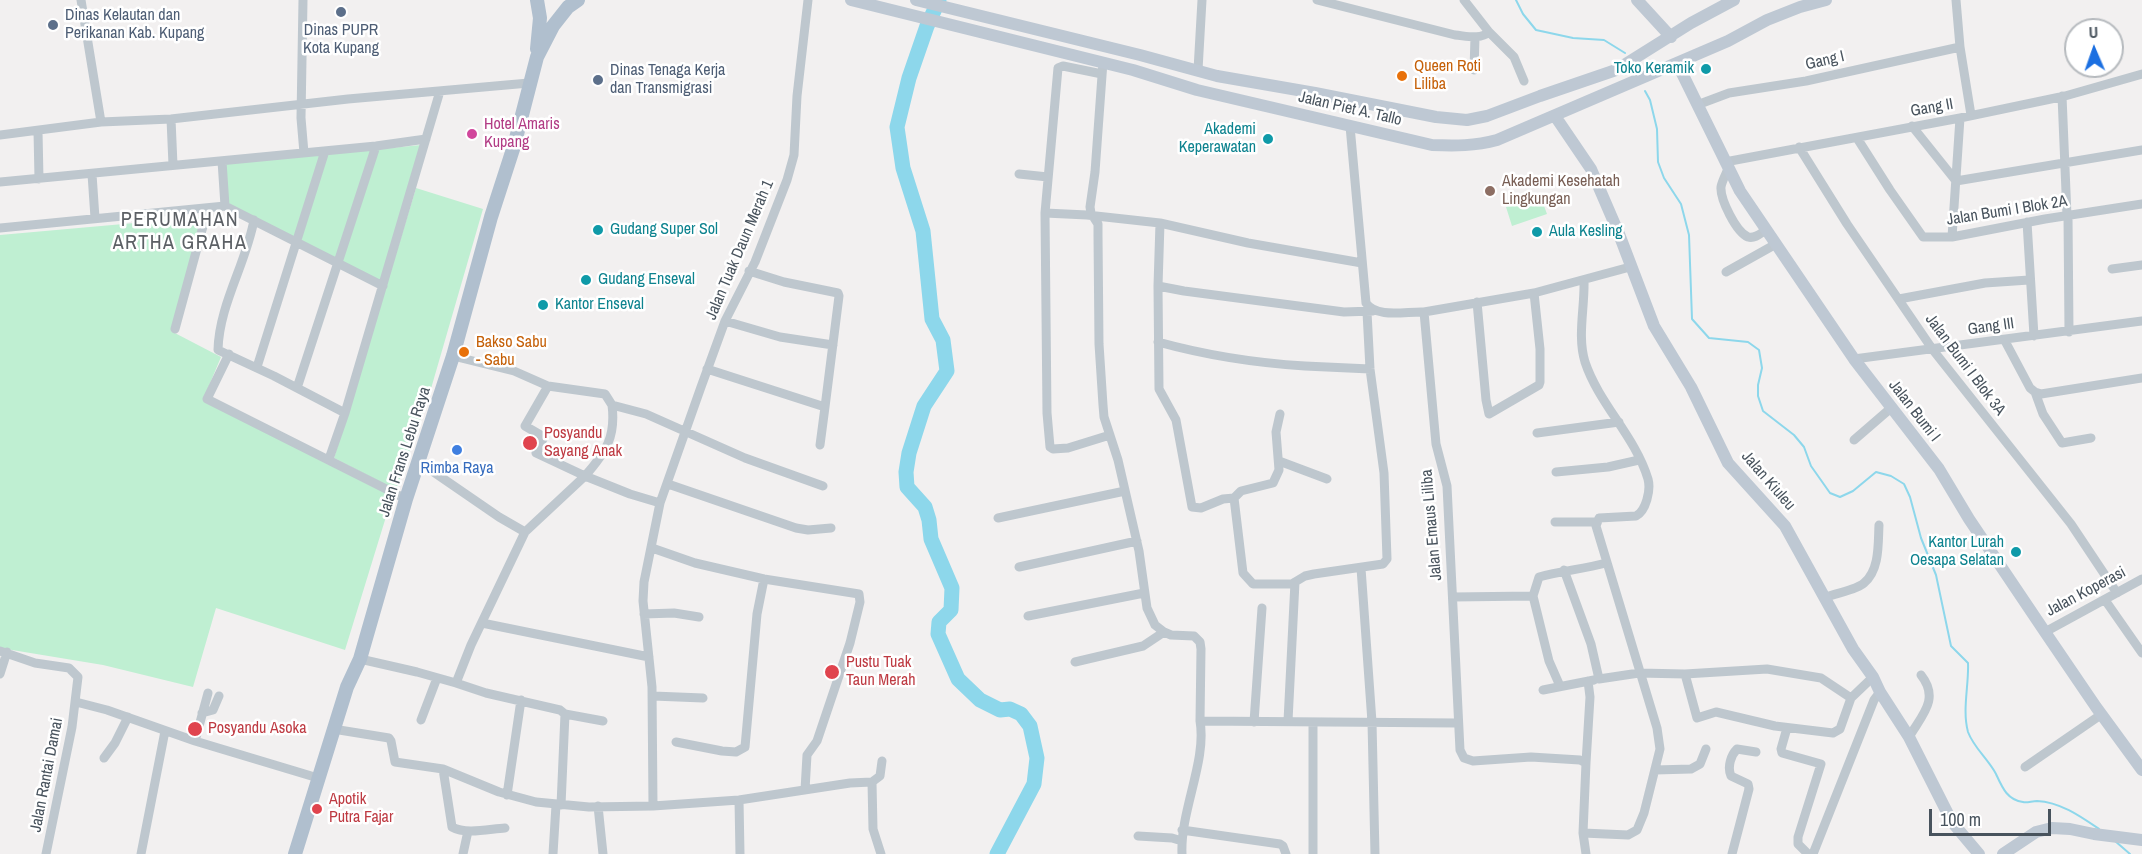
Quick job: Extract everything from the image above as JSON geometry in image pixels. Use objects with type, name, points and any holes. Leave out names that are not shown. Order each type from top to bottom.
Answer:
[{"type":"main road","name":"Jalan Frans Lebu Raya","points":[[537,0],[540,18],[537,57]]},
{"type":"main road","name":"Jalan Frans Lebu Raya","points":[[295,854],[347,687],[360,659],[406,499],[453,356],[491,217],[514,147],[537,57],[553,26],[568,7],[578,0]]},
{"type":"street","points":[[81,0],[101,122]]},
{"type":"street","points":[[303,0],[301,118],[304,153]]},
{"type":"street","name":"Jalan Tuak Daun Merah 1","points":[[653,806],[653,696],[644,614],[644,582],[660,503],[707,369],[725,321],[754,262],[787,180],[794,155],[797,96],[808,0]]},
{"type":"street","name":"Jalan Piet A. Tallo","points":[[850,0],[1029,44],[1103,68],[1350,126],[1432,145],[1477,146],[1497,140],[1636,82],[1800,7],[1826,0]]},
{"type":"street","name":"Jalan Piet A. Tallo","points":[[916,0],[1217,76],[1436,117],[1467,120],[1487,116],[1622,68],[1671,36]]},
{"type":"street","points":[[1198,70],[1202,0]]},
{"type":"street","points":[[1317,0],[1351,5],[1455,35],[1475,37],[1484,36],[1489,32]]},
{"type":"street","points":[[1464,0],[1489,32],[1514,57],[1524,81]]},
{"type":"street","points":[[1637,0],[1671,36],[1734,0]]},
{"type":"street","points":[[1956,0],[1960,47],[1971,115]]},
{"type":"street","points":[[1474,70],[1475,37]]},
{"type":"street","name":"Gang I","points":[[1697,105],[1729,93],[1806,81],[1960,47]]},
{"type":"street","name":"Jalan Bumi I","points":[[1677,63],[1740,191],[1854,360],[1939,469],[1969,519],[2044,632],[2142,770]]},
{"type":"street","points":[[1110,435],[1068,448],[1053,449],[1050,447],[1047,413],[1045,213],[1058,68],[1063,66],[1103,68],[1090,207],[1092,216],[1098,224],[1101,388],[1104,417],[1110,435],[1125,491],[1137,541],[1144,592],[1150,617],[1164,632],[1171,635],[1194,636],[1200,642],[1201,730],[1196,767],[1182,830],[1182,854]]},
{"type":"street","points":[[1622,68],[1636,82]]},
{"type":"street","name":"Gang II","points":[[1727,165],[1799,147],[1857,138],[2062,96],[2142,74]]},
{"type":"street","points":[[0,135],[101,122],[171,119],[529,83]]},
{"type":"street","points":[[329,459],[345,413],[440,91]]},
{"type":"street","points":[[2062,96],[2069,332]]},
{"type":"street","name":"Jalan Kiuleu","points":[[1555,116],[1591,170],[1619,234],[1654,326],[1691,387],[1728,463],[1785,526],[1853,649],[1873,677],[1909,737],[1952,822],[1979,854]]},
{"type":"street","points":[[1952,237],[1960,118]]},
{"type":"street","points":[[171,119],[173,165]]},
{"type":"street","points":[[1234,498],[1243,573],[1253,584],[1292,584],[1305,576],[1383,564],[1387,559],[1384,473],[1370,369],[1371,311],[1366,303],[1350,126]]},
{"type":"street","points":[[1912,126],[1956,181]]},
{"type":"street","points":[[38,131],[39,179]]},
{"type":"street","points":[[0,182],[376,146],[426,138]]},
{"type":"street","name":"Jalan Bumi I Blok 2A","points":[[1857,138],[1920,234],[1927,237],[1952,237],[2027,222],[2142,204]]},
{"type":"street","points":[[297,388],[376,146]]},
{"type":"street","name":"Jalan Bumi I Blok 3A","points":[[1799,147],[1847,224],[1933,350],[2071,524],[2117,593]]},
{"type":"street","points":[[1956,181],[2142,150]]},
{"type":"street","points":[[257,367],[325,151]]},
{"type":"street","points":[[222,161],[225,206]]},
{"type":"street","points":[[1727,165],[1721,185],[1721,197],[1728,211],[1740,230],[1749,237],[1756,237],[1766,230]]},
{"type":"street","points":[[92,174],[95,218]]},
{"type":"street","points":[[1019,174],[1048,177]]},
{"type":"street","points":[[0,228],[225,206],[383,286]]},
{"type":"street","points":[[175,329],[208,208]]},
{"type":"street","points":[[1045,213],[1160,223],[1248,243],[1362,263]]},
{"type":"street","points":[[254,220],[250,242],[218,329],[218,350],[257,367],[345,413]]},
{"type":"street","points":[[2027,222],[2034,336]]},
{"type":"street","points":[[1160,223],[1159,389],[1176,420],[1192,507],[1196,509],[1223,499],[1234,498],[1241,491],[1273,483],[1277,477],[1279,461],[1276,432],[1280,414]]},
{"type":"street","points":[[1726,272],[1776,244]]},
{"type":"street","points":[[2112,269],[2142,265]]},
{"type":"street","points":[[1158,286],[1333,310],[1384,313],[1424,312],[1534,293],[1630,267]]},
{"type":"street","points":[[749,271],[784,282],[838,293],[819,446]]},
{"type":"street","points":[[1555,522],[1596,522],[1599,518],[1604,517],[1636,516],[1641,514],[1647,499],[1648,483],[1639,460],[1619,422],[1593,381],[1582,347],[1584,280]]},
{"type":"street","points":[[1899,299],[1985,284],[2029,280]]},
{"type":"street","points":[[1478,302],[1486,400],[1490,414],[1539,385],[1540,349],[1534,293]]},
{"type":"street","name":"Jalan Emaus Liliba","points":[[1424,312],[1428,378],[1436,444],[1447,486],[1460,750],[1467,760],[1531,757],[1580,760],[1586,763]]},
{"type":"street","points":[[725,321],[780,337],[833,345]]},
{"type":"street","name":"Gang III","points":[[1854,360],[2137,322]]},
{"type":"street","points":[[2005,340],[2030,388],[2035,393],[2043,414],[2062,443],[2091,438]]},
{"type":"street","points":[[1158,342],[1264,362],[1370,369]]},
{"type":"street","points":[[229,354],[207,399],[406,499]]},
{"type":"street","points":[[453,356],[514,371],[548,386],[605,394],[612,405],[613,430],[606,447],[585,476],[525,532],[456,683]]},
{"type":"street","points":[[707,369],[825,407]]},
{"type":"street","points":[[2035,393],[2041,394],[2142,378]]},
{"type":"street","points":[[548,386],[525,426],[544,437],[536,453],[585,476],[660,503]]},
{"type":"street","points":[[612,405],[637,411],[745,458],[823,486]]},
{"type":"street","points":[[1854,440],[1891,408]]},
{"type":"street","points":[[1537,433],[1619,422]]},
{"type":"street","points":[[1556,472],[1608,467],[1639,460]]},
{"type":"street","points":[[1279,461],[1327,479]]},
{"type":"street","points":[[418,462],[525,532]]},
{"type":"street","points":[[668,484],[796,528],[808,530],[831,528]]},
{"type":"street","points":[[998,518],[1125,491]]},
{"type":"street","points":[[1583,833],[1628,835],[1633,833],[1644,813],[1660,749],[1659,736],[1606,564],[1596,522]]},
{"type":"street","points":[[1824,598],[1864,583],[1875,565],[1879,525]]},
{"type":"street","points":[[1019,567],[1137,541]]},
{"type":"street","points":[[652,548],[695,563],[764,579],[856,592],[859,595],[860,602],[850,644],[817,741],[806,759],[805,790]]},
{"type":"street","points":[[1560,686],[1550,661],[1533,596],[1539,577],[1563,570],[1574,571],[1606,564]]},
{"type":"street","points":[[1361,568],[1372,722],[1375,854]]},
{"type":"street","points":[[1563,570],[1590,644],[1599,680]]},
{"type":"street","points":[[676,742],[722,751],[736,752],[745,747],[757,614],[764,579]]},
{"type":"street","name":"Jalan Koperasi","points":[[2044,632],[2142,579]]},
{"type":"street","points":[[1288,722],[1295,582]]},
{"type":"street","points":[[1028,616],[1144,592]]},
{"type":"street","points":[[1453,597],[1533,596]]},
{"type":"street","points":[[2105,600],[2142,653]]},
{"type":"street","points":[[1254,722],[1262,608]]},
{"type":"street","points":[[644,614],[674,613],[699,617]]},
{"type":"street","points":[[482,623],[649,657]]},
{"type":"street","points":[[1075,662],[1143,646],[1164,632]]},
{"type":"street","points":[[0,674],[3,652]]},
{"type":"street","name":"Jalan Rantai Damai","points":[[3,652],[35,663],[64,666],[74,671],[78,677],[76,702],[46,854]]},
{"type":"street","points":[[360,659],[456,683],[486,693],[560,710],[565,714],[603,721]]},
{"type":"street","points":[[1543,690],[1639,673],[1685,674],[1757,668],[1783,670],[1821,678],[1851,698]]},
{"type":"street","points":[[1685,674],[1698,723],[1716,712],[1787,728],[1827,734],[1836,733],[1840,729],[1851,698],[1873,677]]},
{"type":"street","points":[[1909,737],[1929,701],[1928,683],[1921,675]]},
{"type":"street","points":[[421,720],[437,678]]},
{"type":"street","points":[[1587,854],[1583,833],[1589,708],[1588,681]]},
{"type":"street","points":[[1813,854],[1874,700],[1880,692]]},
{"type":"street","points":[[195,741],[208,693]]},
{"type":"street","points":[[202,713],[213,710],[219,696]]},
{"type":"street","points":[[653,696],[703,698]]},
{"type":"street","points":[[507,795],[521,700]]},
{"type":"street","name":"Jalan Rantai Damai","points":[[76,702],[318,778]]},
{"type":"street","points":[[553,854],[565,714]]},
{"type":"street","points":[[2025,767],[2102,714]]},
{"type":"street","points":[[104,758],[115,743],[128,717]]},
{"type":"street","points":[[1200,721],[1457,723]]},
{"type":"street","points":[[1313,722],[1313,854]]},
{"type":"street","points":[[1787,728],[1782,753],[1821,764],[1798,837],[1798,844],[1808,854]]},
{"type":"street","points":[[333,729],[389,738],[395,762],[443,769],[507,795],[559,805],[653,806],[739,800],[872,782],[880,776],[882,761]]},
{"type":"street","points":[[141,854],[165,731]]},
{"type":"street","points":[[1732,854],[1749,784],[1734,778],[1730,773],[1732,757],[1737,748],[1756,752]]},
{"type":"street","points":[[1655,770],[1691,769],[1700,764],[1706,749]]},
{"type":"street","points":[[443,769],[452,827],[456,830],[468,831],[505,828]]},
{"type":"street","points":[[872,782],[873,829],[881,854]]},
{"type":"street","points":[[739,800],[741,854]]},
{"type":"street","points":[[598,806],[603,854]]},
{"type":"street","points":[[2003,854],[2020,841],[2045,829],[2070,829],[2141,840]]},
{"type":"street","points":[[1182,830],[1280,844],[1286,854]]},
{"type":"street","points":[[463,854],[468,831]]},
{"type":"street","points":[[1138,836],[1172,838],[1182,841]]},
{"type":"green space","points":[[421,145],[381,282],[228,205],[226,164]]},
{"type":"green space","points":[[416,188],[483,209],[428,399],[396,490],[334,458]]},
{"type":"green space","points":[[1540,195],[1547,214],[1512,226],[1506,207]]},
{"type":"green space","points":[[202,217],[171,331],[221,357],[203,400],[393,494],[345,650],[216,608],[193,687],[103,665],[0,648],[0,235]]},
{"type":"waterway","points":[[939,0],[927,26],[909,78],[897,127],[903,168],[923,231],[932,319],[943,340],[947,371],[924,406],[909,453],[906,472],[907,487],[925,507],[931,539],[952,588],[951,610],[939,622],[938,634],[958,679],[980,700],[1000,710],[1010,709],[1021,714],[1030,726],[1037,758],[1034,784],[997,854]]},
{"type":"waterway","points":[[1516,0],[1523,14],[1536,30],[1573,38],[1604,40],[1625,53]]},
{"type":"waterway","points":[[1645,91],[1650,100],[1657,129],[1658,162],[1664,178],[1681,204],[1689,235],[1692,319],[1709,338],[1748,342],[1759,350],[1762,368],[1758,396],[1763,411],[1794,435],[1804,447],[1811,466],[1830,493],[1840,497],[1853,491],[1876,472],[1891,476],[1904,484],[1910,497],[1921,538],[1936,575],[1951,646],[1968,663],[1966,724],[1971,738],[1993,769],[2003,788],[2013,799],[2054,804],[2099,829]]},
{"type":"waterway","points":[[2115,841],[2130,854]]},
{"type":"place","name":"Dinas PUPR Kota Kupang","points":[[341,12]]},
{"type":"place","name":"Dinas Kelautan dan Perikanan Kab. Kupang","points":[[53,25]]},
{"type":"place","name":"Toko Keramik","points":[[1706,69]]},
{"type":"place","name":"Queen Roti Liliba","points":[[1402,76]]},
{"type":"place","name":"Dinas Tenaga Kerja dan Transmigrasi","points":[[598,80]]},
{"type":"place","name":"Hotel Amaris Kupang","points":[[472,134]]},
{"type":"place","name":"Akademi Keperawatan","points":[[1268,139]]},
{"type":"place","name":"Akademi Kesehatah Lingkungan","points":[[1490,191]]},
{"type":"place","name":"Gudang Super Sol","points":[[598,230]]},
{"type":"place","name":"Aula Kesling","points":[[1537,232]]},
{"type":"place","name":"Gudang Enseval","points":[[586,280]]},
{"type":"place","name":"Kantor Enseval","points":[[543,305]]},
{"type":"place","name":"Bakso Sabu - Sabu","points":[[464,352]]},
{"type":"place","name":"Posyandu Sayang Anak","points":[[530,443]]},
{"type":"place","name":"Rimba Raya","points":[[457,450]]},
{"type":"place","name":"Kantor Lurah Oesapa Selatan","points":[[2016,552]]},
{"type":"place","name":"Pustu Tuak Taun Merah","points":[[832,672]]},
{"type":"place","name":"Posyandu Asoka","points":[[195,729]]},
{"type":"place","name":"Apotik Putra Fajar","points":[[317,809]]},
{"type":"district","name":"PERUMAHAN ARTHA GRAHA","points":[[180,232]]}]
